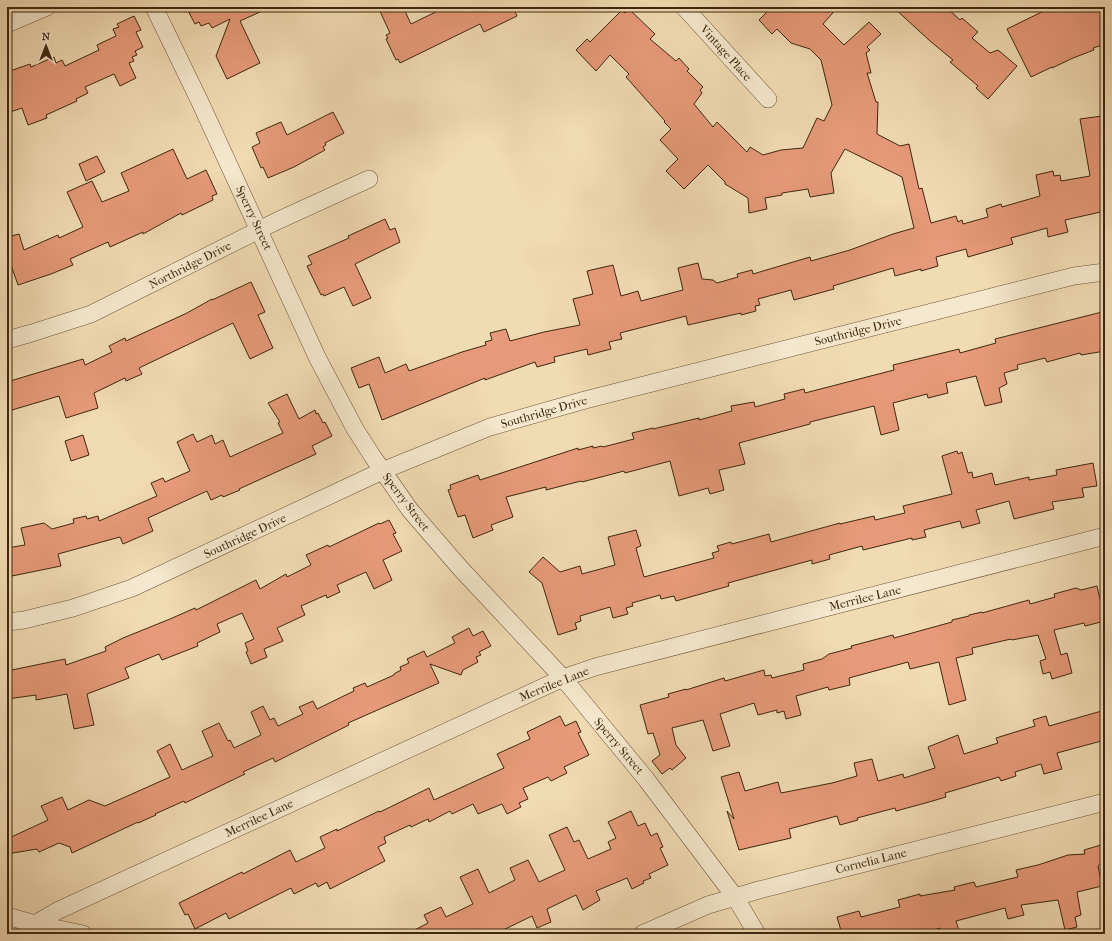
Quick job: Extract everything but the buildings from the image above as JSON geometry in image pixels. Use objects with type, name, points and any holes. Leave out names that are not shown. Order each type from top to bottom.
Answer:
[{"type":"street","points":[[7,24],[47,7]]},
{"type":"street","name":"Sperry Street","points":[[154,7],[260,230],[317,357],[355,428],[382,471],[410,510],[461,569],[563,678],[646,779],[735,897],[756,934]]},
{"type":"street","name":"Vintage Place","points":[[684,7],[768,99]]},
{"type":"street","name":"Northridge Drive","points":[[7,340],[91,314],[260,230],[369,179]]},
{"type":"street","name":"Southridge Drive","points":[[7,622],[24,620],[73,608],[132,588],[382,471],[490,427],[585,400],[1074,276],[1105,272]]},
{"type":"street","name":"Merrilee Lane","points":[[31,929],[56,911],[563,678],[595,667],[1105,536]]},
{"type":"street","name":"Cornelia Lane","points":[[642,934],[708,905],[735,897],[1105,802]]},
{"type":"street","points":[[7,916],[31,929],[83,934]]}]
